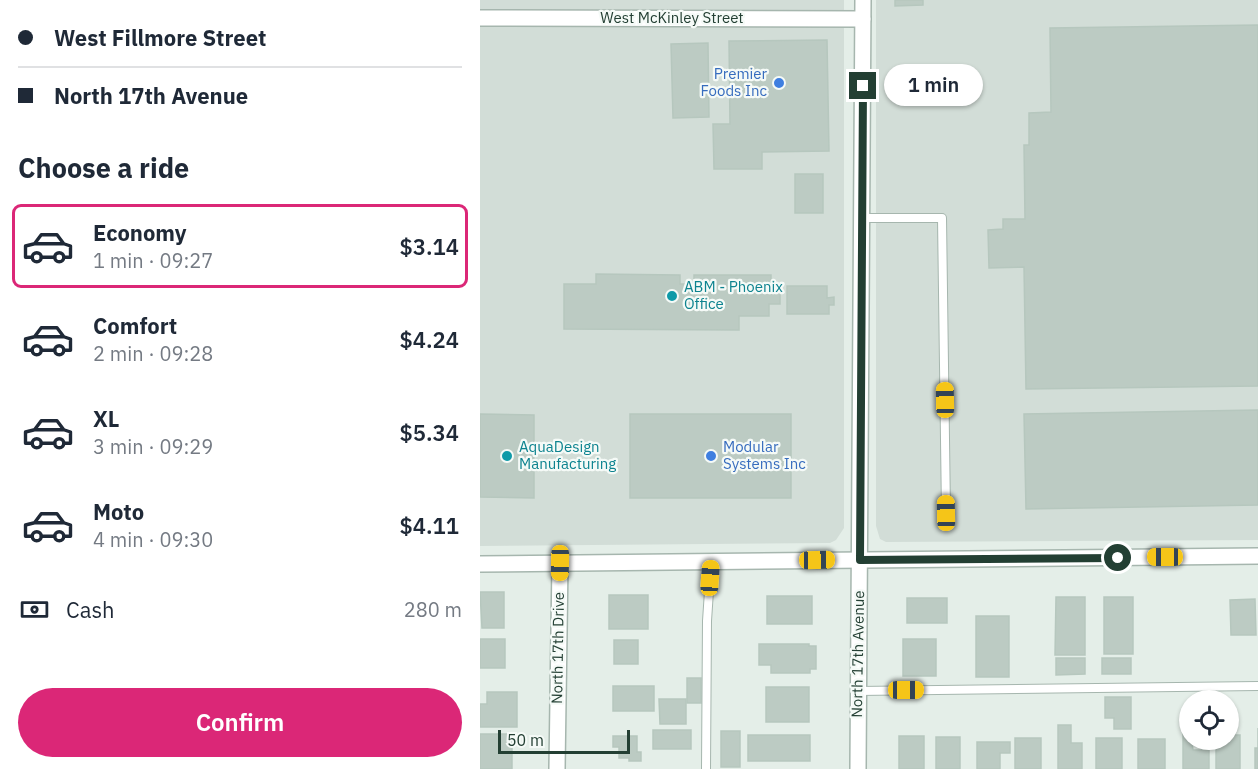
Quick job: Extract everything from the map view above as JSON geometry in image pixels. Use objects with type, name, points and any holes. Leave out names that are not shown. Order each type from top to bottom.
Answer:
[{"type":"street","name":"North 17th Avenue","points":[[858,769],[863,0]]},
{"type":"street","name":"West McKinley Street","points":[[480,18],[863,19]]},
{"type":"street","points":[[480,564],[1258,556]]},
{"type":"street","name":"North 17th Drive","points":[[557,769],[560,563]]},
{"type":"lane","points":[[862,218],[942,218],[946,513]]},
{"type":"lane","points":[[706,769],[707,621],[711,561]]},
{"type":"lane","points":[[857,691],[1258,686]]},
{"type":"shaded area","points":[[480,0],[844,0],[844,528],[836,540],[830,543],[480,546]]},
{"type":"shaded area","points":[[876,0],[1258,0],[1258,540],[886,542],[880,539],[876,526]]},
{"type":"building","points":[[895,0],[923,0],[923,5],[895,6]]},
{"type":"building","points":[[1258,25],[1258,386],[1026,389],[1024,267],[989,268],[988,230],[1003,229],[1003,219],[1025,219],[1024,145],[1029,145],[1029,113],[1051,112],[1050,28]]},
{"type":"building","name":"Premier Foods Inc","points":[[827,40],[829,151],[762,152],[762,169],[714,169],[713,124],[730,124],[729,41]]},
{"type":"building","points":[[708,43],[709,117],[673,118],[671,44]]},
{"type":"building","points":[[795,174],[823,174],[823,213],[795,213]]},
{"type":"building","name":"ABM - Phoenix Office","points":[[596,274],[680,275],[680,284],[694,284],[694,275],[771,275],[771,287],[780,287],[780,304],[769,304],[769,316],[739,316],[739,330],[564,329],[564,284],[596,284]]},
{"type":"building","points":[[787,286],[827,286],[827,298],[834,297],[834,305],[829,305],[829,314],[787,314]]},
{"type":"building","points":[[1258,410],[1258,505],[1026,509],[1024,414]]},
{"type":"building","name":"AquaDesign Manufacturing","points":[[480,414],[534,415],[534,498],[480,497]]},
{"type":"building","name":"Modular Systems Inc","points":[[630,414],[791,414],[791,498],[630,498]]},
{"type":"building","points":[[480,592],[504,592],[504,628],[482,628]]},
{"type":"building","points":[[609,595],[648,595],[648,629],[609,629]]},
{"type":"building","points":[[767,596],[812,596],[812,624],[767,624]]},
{"type":"building","points":[[1056,597],[1085,597],[1085,655],[1055,655]]},
{"type":"building","points":[[1104,597],[1133,597],[1133,654],[1104,654]]},
{"type":"building","points":[[907,598],[947,598],[947,623],[907,623]]},
{"type":"building","points":[[1255,599],[1256,635],[1231,635],[1230,600]]},
{"type":"building","points":[[976,616],[1009,616],[1009,677],[976,677]]},
{"type":"building","points":[[480,639],[505,639],[505,668],[480,668]]},
{"type":"building","points":[[903,639],[936,639],[936,676],[903,676]]},
{"type":"building","points":[[614,640],[638,640],[638,664],[614,664]]},
{"type":"building","points":[[759,644],[816,646],[816,669],[810,669],[810,673],[771,673],[771,665],[759,665]]},
{"type":"building","points":[[1056,658],[1085,658],[1085,674],[1056,675]]},
{"type":"building","points":[[1102,658],[1131,658],[1131,674],[1102,674]]},
{"type":"building","points":[[687,678],[701,678],[701,703],[687,703]]},
{"type":"building","points":[[613,686],[654,686],[654,711],[613,711]]},
{"type":"building","points":[[766,687],[809,687],[809,722],[766,722]]},
{"type":"building","points":[[487,692],[517,692],[517,727],[480,727],[480,704],[487,704]]},
{"type":"building","points":[[1105,697],[1131,697],[1131,729],[1114,729],[1114,718],[1105,718]]},
{"type":"building","points":[[659,699],[686,699],[686,724],[660,724]]},
{"type":"building","points":[[1058,725],[1071,725],[1071,743],[1082,743],[1082,769],[1058,769]]},
{"type":"building","points":[[653,730],[691,730],[691,749],[653,749]]},
{"type":"building","points":[[721,731],[740,731],[740,767],[721,767]]},
{"type":"building","points":[[480,734],[512,734],[512,769],[480,769]]},
{"type":"building","points":[[748,735],[810,735],[810,761],[748,761]]},
{"type":"building","points":[[1240,735],[1240,769],[1216,769],[1216,750],[1239,750]]},
{"type":"building","points":[[613,736],[637,736],[637,752],[641,752],[641,761],[619,758],[619,747],[613,747]]},
{"type":"building","points":[[899,736],[924,736],[924,769],[899,769]]},
{"type":"building","points":[[936,737],[960,737],[960,769],[936,769]]},
{"type":"building","points":[[1015,738],[1041,738],[1041,769],[1015,769]]},
{"type":"building","points":[[1096,738],[1122,738],[1122,769],[1096,769]]},
{"type":"building","points":[[1138,739],[1165,739],[1165,769],[1138,769]]},
{"type":"building","points":[[977,742],[1010,742],[1010,753],[1000,753],[1000,769],[977,769]]},
{"type":"building","points":[[1255,748],[1258,748],[1258,769],[1255,769]]},
{"type":"building","points":[[1183,750],[1209,750],[1209,769],[1183,769]]},
{"type":"place","name":"Premier Foods Inc","points":[[779,83]]},
{"type":"place","name":"ABM - Phoenix Office","points":[[672,296]]},
{"type":"place","name":"AquaDesign Manufacturing","points":[[507,456]]},
{"type":"place","name":"Modular Systems Inc","points":[[711,456]]},
{"type":"route","points":[[863,86],[860,560],[1118,558]]}]
